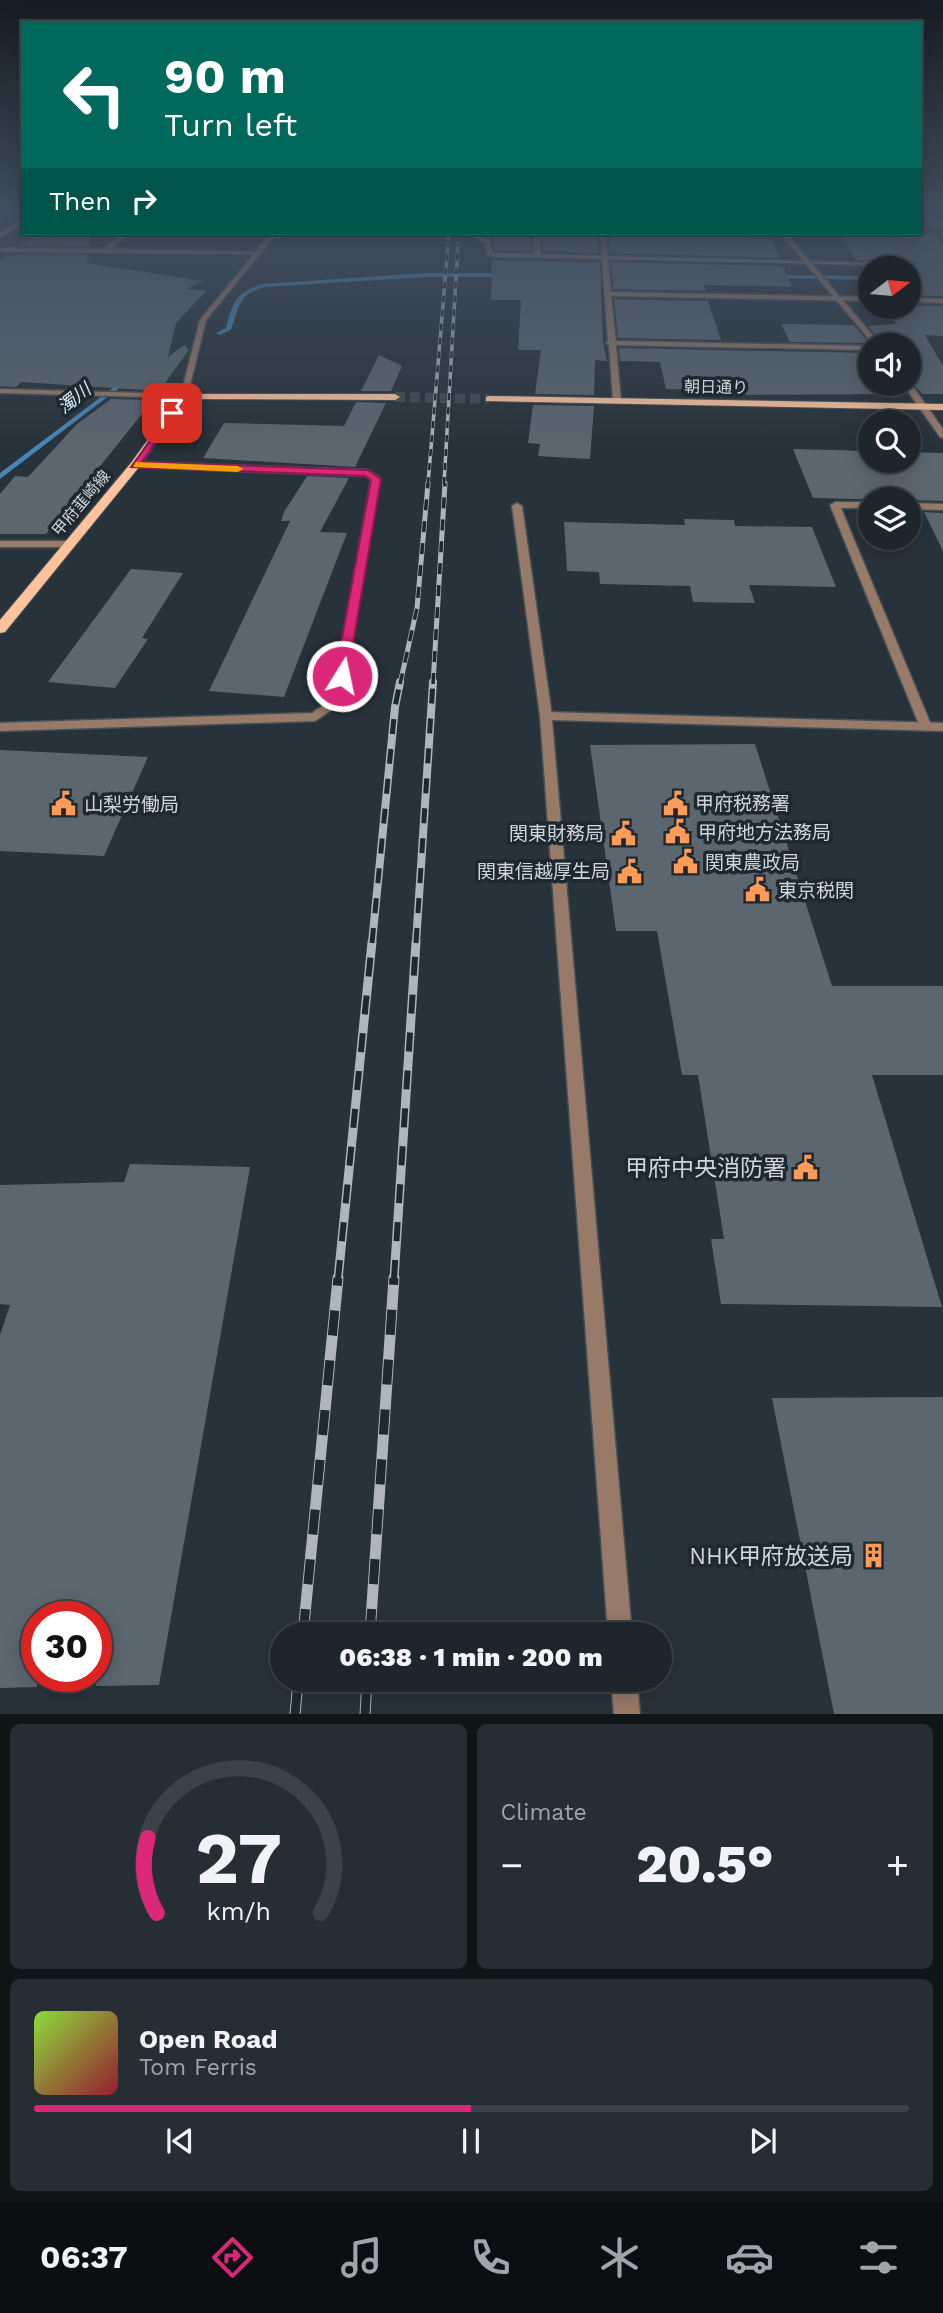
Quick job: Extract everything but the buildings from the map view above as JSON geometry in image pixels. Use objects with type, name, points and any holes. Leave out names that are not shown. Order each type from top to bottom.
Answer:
[{"type":"main road","points":[[184,396],[395,397]]},
{"type":"main road","name":"甲府韮崎線","points":[[0,629],[67,544],[135,465],[184,396]]},
{"type":"main road","name":"朝日通り","points":[[489,399],[943,407]]},
{"type":"street","points":[[0,391],[184,396],[198,328],[228,291]]},
{"type":"street","points":[[609,291],[610,343],[617,401]]},
{"type":"street","points":[[832,291],[868,333]]},
{"type":"street","points":[[609,294],[858,299]]},
{"type":"street","points":[[921,300],[943,301]]},
{"type":"street","points":[[610,343],[858,348]]},
{"type":"street","points":[[915,396],[943,435]]},
{"type":"street","points":[[0,727],[315,718],[338,700],[376,479],[368,473],[135,465]]},
{"type":"street","points":[[858,505],[835,505],[926,727]]},
{"type":"street","points":[[517,506],[546,716],[620,1622]]},
{"type":"street","points":[[921,506],[943,507]]},
{"type":"street","points":[[0,544],[67,544]]},
{"type":"street","points":[[546,716],[943,727]]},
{"type":"street","points":[[625,1692],[627,1714]]},
{"type":"waterway","name":"濁川","points":[[219,333],[229,329],[236,305],[248,291]]},
{"type":"waterway","name":"濁川","points":[[0,477],[128,379]]},
{"type":"tunnel","points":[[395,397],[489,399]]},
{"type":"railway","points":[[428,484],[444,291]]},
{"type":"railway","points":[[444,484],[455,291]]},
{"type":"railway","points":[[400,684],[417,608],[428,483]]},
{"type":"railway","points":[[433,684],[445,483]]},
{"type":"railway","points":[[372,943],[395,707],[400,682]]},
{"type":"railway","points":[[416,943],[433,682]]},
{"type":"railway","points":[[338,1279],[372,942]]},
{"type":"railway","points":[[394,1279],[416,942]]},
{"type":"railway","points":[[304,1622],[338,1278]]},
{"type":"railway","points":[[371,1622],[394,1278]]},
{"type":"railway","points":[[295,1714],[297,1692]]},
{"type":"railway","points":[[365,1714],[366,1692]]},
{"type":"slow traffic","points":[[136,465],[238,469]]},
{"type":"place","name":"甲府税務署","points":[[675,803]]},
{"type":"place","name":"山梨労働局","points":[[64,804]]},
{"type":"place","name":"甲府地方法務局","points":[[678,832]]},
{"type":"place","name":"関東財務局","points":[[624,833]]},
{"type":"place","name":"関東農政局","points":[[685,862]]},
{"type":"place","name":"関東信越厚生局","points":[[630,871]]},
{"type":"place","name":"東京税関","points":[[758,890]]},
{"type":"place","name":"甲府中央消防署","points":[[806,1168]]},
{"type":"place","name":"NHK甲府放送局","points":[[873,1556]]},
{"type":"route","points":[[172,413],[135,465],[368,473],[376,479],[342,676]]}]
